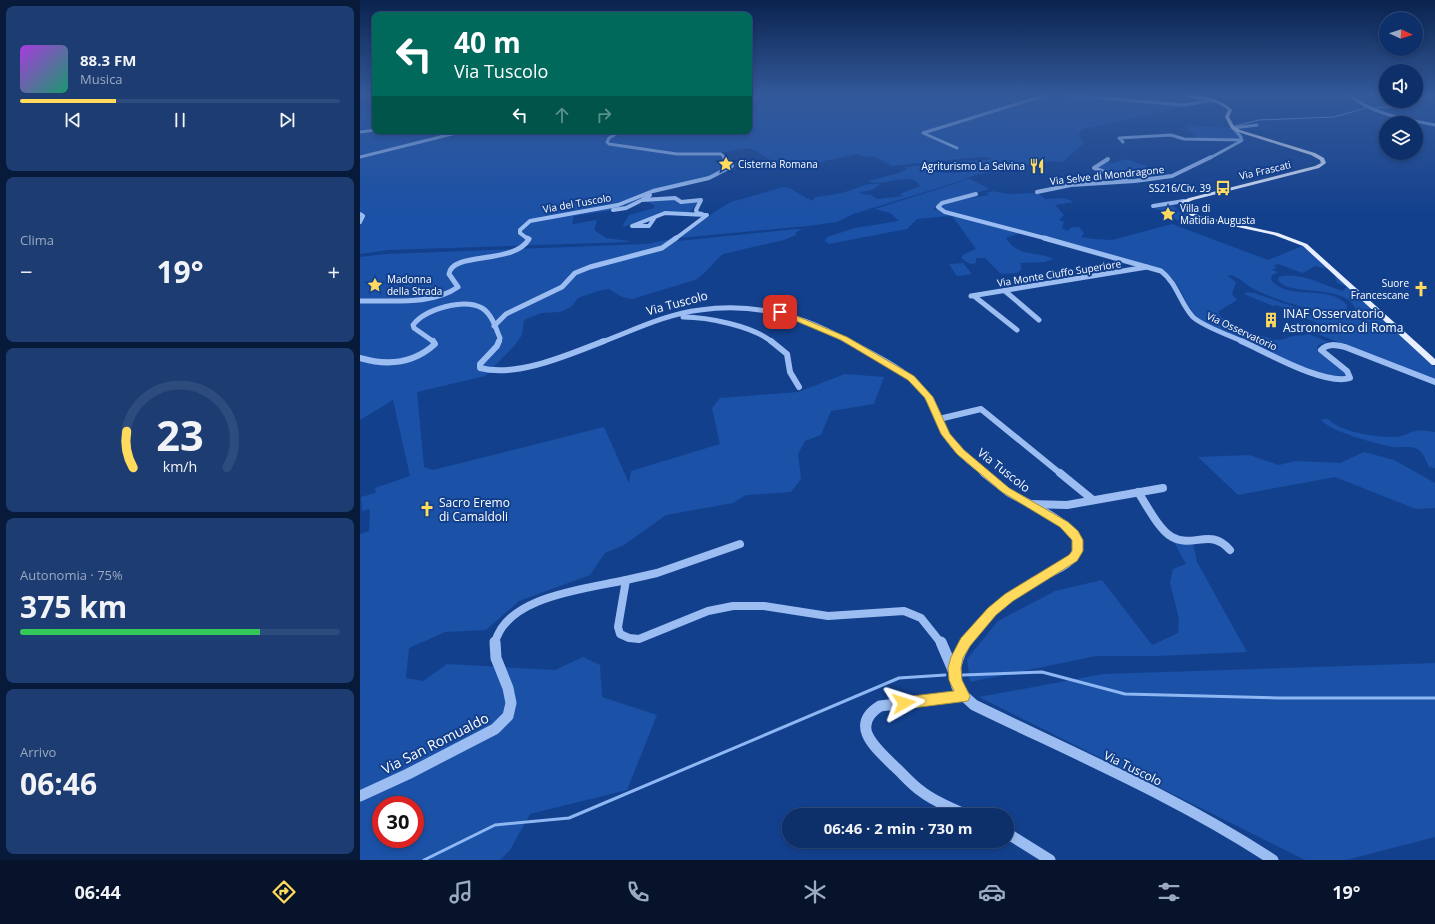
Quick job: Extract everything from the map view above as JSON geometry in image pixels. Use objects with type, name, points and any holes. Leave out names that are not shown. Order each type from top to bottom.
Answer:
[{"type":"main road","name":"Via Frascati","points":[[1184,201],[1243,184],[1317,167],[1324,164],[1316,155],[1251,135]]},
{"type":"main road","points":[[1184,201],[1181,207],[1195,216],[1276,234],[1307,246],[1435,363]]},
{"type":"street","points":[[360,157],[447,135]]},
{"type":"street","name":"Via del Tuscolo","points":[[361,301],[433,298],[445,296],[458,287],[450,278],[449,272],[451,268],[465,261],[508,254],[524,247],[529,239],[520,233],[520,230],[526,223],[545,218],[612,207],[653,191],[710,178],[732,166],[721,154],[677,154],[609,144],[607,142],[609,138],[614,135]]},
{"type":"street","points":[[928,135],[957,148]]},
{"type":"street","points":[[1123,142],[1119,138],[1168,135]]},
{"type":"street","points":[[1170,135],[1182,139],[1242,140],[1239,135]]},
{"type":"street","name":"Via Selve di Mondragone","points":[[1037,192],[1071,185],[1160,178],[1179,173],[1242,140]]},
{"type":"street","points":[[1108,158],[1094,168],[1128,181]]},
{"type":"street","points":[[644,200],[653,191]]},
{"type":"street","points":[[575,217],[626,208],[665,191]]},
{"type":"street","name":"Via Osservatorio","points":[[976,194],[942,203],[938,208],[945,212],[1065,243],[1161,271],[1170,278],[1188,310],[1198,321],[1317,375],[1340,380],[1350,378],[1347,371],[1321,350],[1323,346],[1334,345],[1345,347],[1435,382]]},
{"type":"street","points":[[644,200],[673,198],[677,198],[681,202],[701,200],[696,211],[707,215]]},
{"type":"street","name":"Via Frascati","points":[[1153,206],[1184,201]]},
{"type":"street","points":[[655,216],[649,226],[632,226],[655,216],[670,213],[707,215]]},
{"type":"street","points":[[360,214],[363,216],[360,222]]},
{"type":"street","points":[[360,358],[382,362],[396,362],[422,355],[435,344],[433,338],[416,330],[413,324],[422,315],[436,310],[463,305],[478,307],[485,311],[494,326],[506,314],[562,287],[575,273],[590,267],[662,248],[707,215]]},
{"type":"street","name":"Via Monte Ciuffo Superiore","points":[[1017,330],[972,296],[1150,267]]},
{"type":"street","points":[[1005,290],[1039,320]]},
{"type":"street","name":"Via Tuscolo","points":[[494,326],[500,341],[495,349],[480,364],[481,370],[484,372],[506,370],[565,355],[659,320],[702,308],[719,306],[757,307],[787,314],[844,338],[908,376],[925,391],[948,438],[961,452],[1005,490],[1054,518],[1072,532],[1078,540],[1078,551],[1066,564],[1030,583],[992,612],[962,647],[955,663],[954,672]]},
{"type":"street","points":[[659,320],[667,321],[683,316],[696,316],[748,330],[763,336],[777,344],[787,354],[790,372],[799,386]]},
{"type":"street","points":[[939,419],[981,409],[1093,500]]},
{"type":"street","points":[[1026,503],[1058,505],[1163,488]]},
{"type":"street","points":[[1138,492],[1172,536],[1183,539],[1216,538],[1224,542],[1230,550]]},
{"type":"street","name":"Via San Romualdo","points":[[360,796],[495,729],[505,721],[511,710],[511,702],[506,682],[496,659],[494,642],[497,632],[514,613],[548,600],[657,573],[740,544]]},
{"type":"street","points":[[626,580],[618,627],[620,634],[629,638],[642,638],[708,611],[733,606],[764,606],[806,614],[834,617],[904,611],[916,614],[925,622],[946,652],[954,672],[957,686],[963,696],[880,706],[870,715],[865,728],[866,734],[871,742],[913,785],[933,800],[951,808]]},
{"type":"street","name":"Via Tuscolo","points":[[963,696],[974,705],[1208,820],[1273,860]]},
{"type":"street","points":[[1014,837],[1050,860]]},
{"type":"shaded area","points":[[360,135],[1078,135],[1084,143],[1063,162],[1057,161],[1030,164],[975,175],[964,180],[853,214],[837,222],[679,238],[731,202],[784,187],[814,201],[814,198],[817,197],[842,193],[869,184],[880,184],[872,190],[860,192],[861,194],[871,195],[877,199],[903,196],[900,194],[920,186],[916,181],[903,179],[874,183],[868,181],[899,173],[907,169],[903,167],[992,159],[984,157],[969,158],[892,166],[875,157],[860,156],[858,154],[820,162],[809,161],[778,170],[777,168],[780,164],[773,162],[754,150],[742,149],[722,152],[720,155],[729,165],[715,175],[648,194],[621,209],[574,216],[572,224],[596,220],[594,230],[606,238],[629,241],[627,242],[389,250],[360,254]],"holes":[[[965,163],[968,165],[962,172],[945,173],[928,171]]]},
{"type":"shaded area","points":[[1194,135],[1237,135],[1241,139],[1198,139]]},
{"type":"shaded area","points":[[1127,159],[1171,175],[1128,180],[1095,168],[1108,161],[1113,163]]},
{"type":"shaded area","points":[[970,179],[990,189],[939,203],[933,210],[940,209],[940,206],[953,201],[989,195],[986,193],[993,191],[1007,194],[1038,193],[1045,199],[1064,198],[1074,202],[1055,205],[1064,215],[1059,220],[1064,222],[1062,228],[1067,231],[1072,227],[1079,227],[1084,233],[1081,237],[1112,240],[1172,224],[1268,260],[1305,245],[1329,269],[1315,266],[1303,273],[1278,264],[1273,266],[1277,267],[1272,270],[1278,272],[1272,275],[1271,280],[1278,286],[1288,290],[1330,295],[1347,305],[1346,310],[1327,312],[1286,302],[1262,293],[1237,277],[1230,275],[1228,276],[1236,282],[1232,294],[1237,300],[1219,311],[1219,314],[1237,326],[1273,339],[1280,340],[1308,334],[1329,342],[1320,344],[1317,347],[1318,350],[1348,375],[1325,377],[1202,321],[1191,309],[1174,281],[1162,270],[1020,233],[1006,238],[1011,244],[1021,251],[1046,256],[1053,259],[1045,262],[1020,263],[1022,269],[1017,273],[1001,274],[985,258],[976,258],[976,263],[970,264],[961,258],[964,254],[976,249],[953,217],[948,216],[917,219],[907,229],[829,244],[825,241],[827,237],[855,228],[899,221],[890,213],[875,209]]},
{"type":"shaded area","points":[[673,199],[679,203],[678,204],[698,202],[690,212],[672,213],[622,227],[629,215],[654,208],[654,205],[646,201]]},
{"type":"shaded area","points":[[1173,205],[1181,213],[1204,222],[1177,220],[1155,208]]},
{"type":"shaded area","points":[[802,229],[795,233],[796,235],[784,240],[723,254],[695,280],[632,299],[622,297],[609,289],[598,291],[578,298],[571,307],[560,312],[541,313],[524,320],[522,335],[515,345],[485,376],[417,392],[424,467],[433,470],[604,427],[629,483],[631,471],[720,444],[712,408],[720,398],[798,392],[845,374],[884,377],[874,404],[831,411],[821,435],[805,441],[798,454],[801,479],[791,492],[746,495],[733,503],[666,515],[624,545],[605,553],[590,575],[519,601],[486,630],[445,632],[409,648],[406,678],[423,681],[447,664],[555,670],[583,657],[600,665],[602,697],[657,715],[627,790],[530,814],[510,850],[500,860],[360,860],[360,534],[369,531],[370,509],[362,511],[361,497],[376,493],[375,488],[410,476],[393,400],[360,420],[360,257],[386,254],[647,244],[667,240],[678,241]]},
{"type":"shaded area","points":[[963,263],[972,274],[957,276],[949,264]]},
{"type":"shaded area","points":[[1335,275],[1435,367],[1435,380],[1312,332],[1311,329],[1320,324],[1291,313],[1293,311],[1276,305],[1273,306],[1244,294],[1247,292],[1254,293],[1308,311],[1339,316],[1349,314],[1355,308],[1349,300],[1340,295],[1293,288],[1284,285],[1278,280],[1279,277],[1286,276],[1303,277],[1342,291],[1347,287],[1337,283]]},
{"type":"shaded area","points":[[1321,419],[1328,419],[1334,424],[1350,431],[1370,435],[1398,437],[1418,431],[1435,432],[1435,468],[1429,467],[1424,456],[1418,449],[1410,447],[1394,447],[1366,440],[1332,428]]},
{"type":"shaded area","points":[[1364,452],[1394,460],[1435,483],[1435,508],[1416,509],[1335,477],[1238,495],[1198,457],[1249,455],[1279,465],[1296,461],[1340,463]]},
{"type":"shaded area","points":[[1174,542],[1193,544],[1197,562],[1247,652],[1158,656],[1096,656],[970,682],[967,659],[998,621],[1055,591],[1102,580],[1152,645],[1178,633],[1179,619],[1170,582],[1173,569],[1186,564]]},
{"type":"shaded area","points":[[1435,663],[1435,837],[1346,860],[1305,860],[979,697],[1103,674]]},
{"type":"waterway","points":[[963,675],[1042,672],[1125,694],[1279,698],[1435,698]]},
{"type":"waterway","points":[[424,860],[495,825],[569,818],[899,678],[945,675]]},
{"type":"place","name":"Cisterna Romana","points":[[726,164]]},
{"type":"place","name":"Agriturismo La Selvina","points":[[1037,166]]},
{"type":"place","name":"SS216/Civ. 39","points":[[1223,188]]},
{"type":"place","name":"Villa di Matidia Augusta","points":[[1168,214]]},
{"type":"place","name":"Madonna della Strada","points":[[375,285]]},
{"type":"place","name":"Suore Francescane","points":[[1421,289]]},
{"type":"place","name":"INAF Osservatorio Astronomico di Roma","points":[[1271,320]]},
{"type":"place","name":"Sacro Eremo di Camaldoli","points":[[427,509]]},
{"type":"route","points":[[780,312],[844,338],[911,378],[925,391],[943,429],[952,443],[961,452],[1005,490],[1070,529],[1078,540],[1078,551],[1073,558],[1066,564],[1036,580],[1009,598],[992,612],[962,647],[955,663],[954,676],[957,686],[963,696],[904,703]]}]
